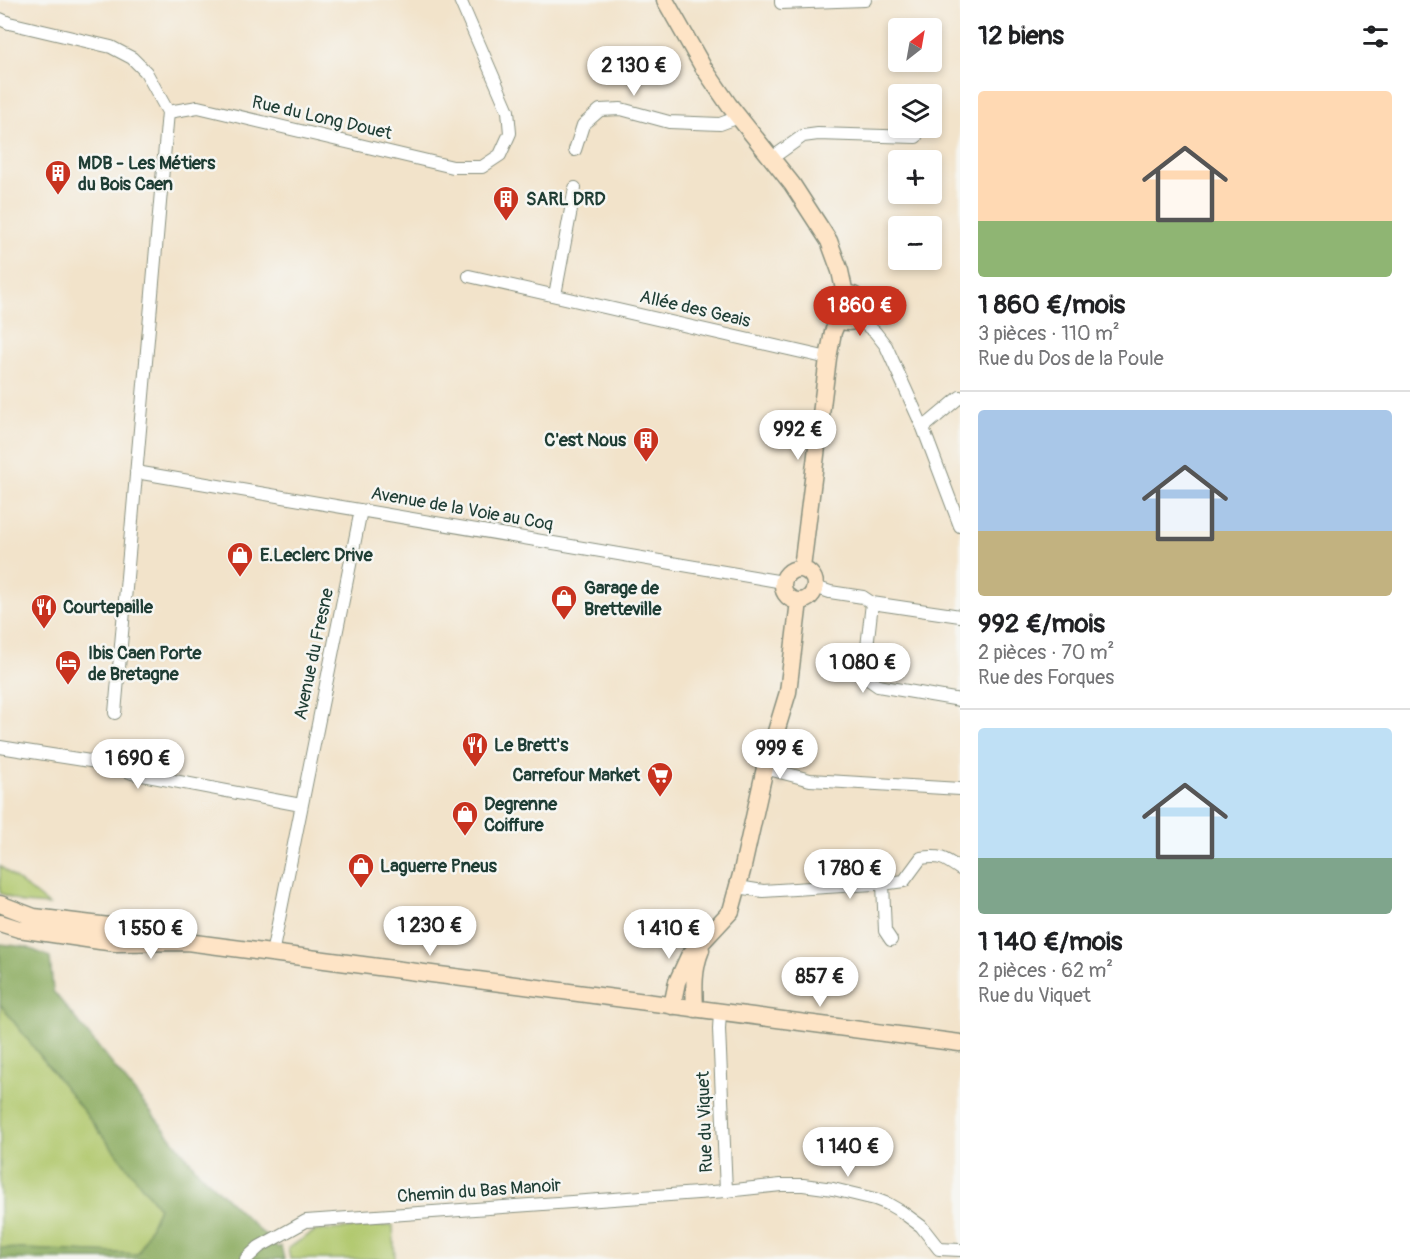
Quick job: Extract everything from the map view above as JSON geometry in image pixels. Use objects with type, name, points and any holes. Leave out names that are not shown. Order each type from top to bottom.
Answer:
[{"type":"street","name":"Rue du Long Douet","points":[[168,112],[198,107],[453,167],[482,167],[500,155],[510,133],[508,111],[460,0]]},
{"type":"street","points":[[665,0],[703,67],[772,158],[829,241],[845,294]]},
{"type":"street","points":[[781,0],[781,3],[865,0]]},
{"type":"street","points":[[0,19],[111,47],[132,58],[146,72],[168,112],[115,713]]},
{"type":"street","points":[[575,150],[583,124],[600,110],[621,108],[669,122],[720,124],[739,117]]},
{"type":"street","points":[[772,158],[803,136],[818,134],[888,136]]},
{"type":"street","points":[[555,295],[575,188]]},
{"type":"street","name":"Allée des Geais","points":[[469,276],[828,358]]},
{"type":"street","points":[[845,294],[854,295],[860,301],[862,310],[858,319],[847,323],[838,320],[833,311],[839,297],[845,294]]},
{"type":"street","points":[[858,319],[875,332],[886,346],[923,428],[960,526]]},
{"type":"street","points":[[802,568],[828,358],[838,320]]},
{"type":"street","points":[[923,428],[960,397]]},
{"type":"street","name":"Avenue de la Voie au Coq","points":[[136,472],[783,582]]},
{"type":"street","name":"Avenue du Fresne","points":[[272,954],[361,510]]},
{"type":"street","points":[[802,568],[811,573],[815,580],[815,587],[810,596],[799,601],[786,595],[783,582],[789,572],[802,568]]},
{"type":"street","points":[[815,587],[830,592],[863,597],[872,603],[958,614]]},
{"type":"street","points":[[672,1006],[677,982],[689,956],[731,911],[765,768],[788,692],[799,601]]},
{"type":"street","points":[[872,603],[865,665],[868,679],[878,687],[960,700]]},
{"type":"street","points":[[0,747],[109,764],[132,773],[301,805]]},
{"type":"street","points":[[765,768],[810,780],[960,789]]},
{"type":"street","points":[[738,887],[763,891],[883,884],[904,880],[921,858],[944,858],[960,868]]},
{"type":"street","points":[[883,884],[885,931],[891,940]]},
{"type":"street","points":[[0,904],[34,917],[159,932],[187,942]]},
{"type":"street","points":[[0,923],[19,929],[108,942],[187,942],[960,1043]]},
{"type":"street","points":[[695,1009],[696,966],[708,935]]},
{"type":"street","name":"Rue du Viquet","points":[[720,1012],[726,1191],[803,1185],[875,1199],[902,1212],[921,1226],[936,1254],[960,1250]]},
{"type":"street","name":"Chemin du Bas Manoir","points":[[246,1259],[259,1247],[306,1221],[726,1191]]},
{"type":"green space","points":[[0,866],[49,905],[23,903],[0,893]]},
{"type":"green space","points":[[0,944],[26,947],[50,957],[53,991],[199,1172],[278,1248],[281,1246],[284,1259],[0,1259],[0,1248],[138,1254],[159,1208],[0,1004]]},
{"type":"green space","points":[[0,1004],[159,1208],[138,1254],[0,1248]]},
{"type":"green space","points":[[393,1225],[395,1259],[290,1259],[288,1248],[315,1231]]},
{"type":"place","name":"MDB - Les Métiers du Bois Caen","points":[[58,196]]},
{"type":"place","name":"SARL DRD","points":[[506,222]]},
{"type":"place","name":"C'est Nous","points":[[646,463]]},
{"type":"place","name":"E.Leclerc Drive","points":[[240,578]]},
{"type":"place","name":"Garage de Bretteville","points":[[564,621]]},
{"type":"place","name":"Courtepaille","points":[[44,630]]},
{"type":"place","name":"Ibis Caen Porte de Bretagne","points":[[68,686]]},
{"type":"place","name":"Le Brett's","points":[[475,768]]},
{"type":"place","name":"Carrefour Market","points":[[660,798]]},
{"type":"place","name":"Degrenne Coiffure","points":[[465,837]]},
{"type":"place","name":"Laguerre Pneus","points":[[361,889]]}]
